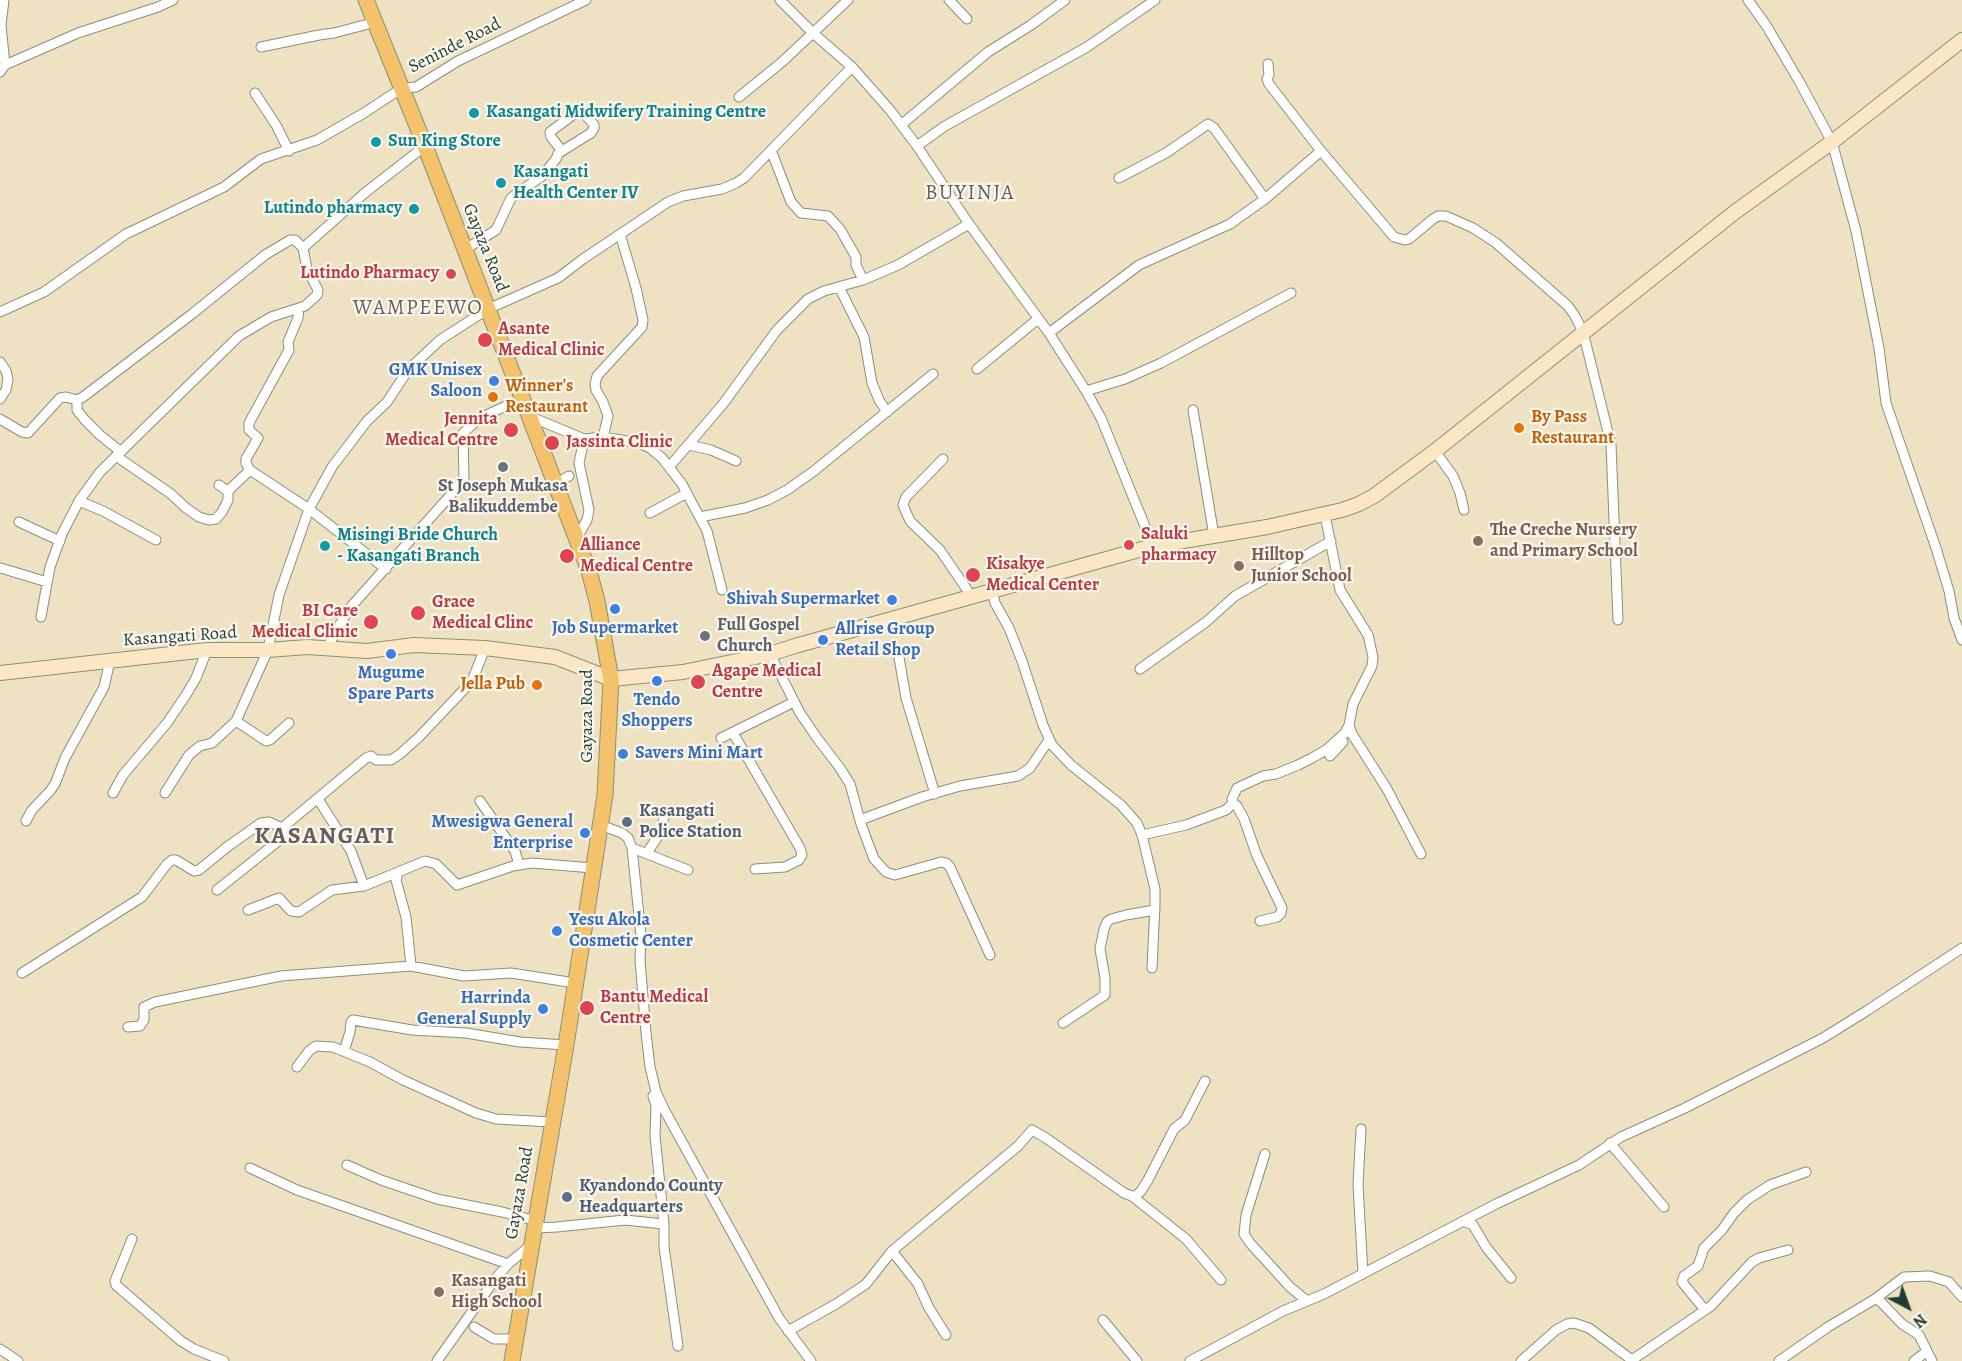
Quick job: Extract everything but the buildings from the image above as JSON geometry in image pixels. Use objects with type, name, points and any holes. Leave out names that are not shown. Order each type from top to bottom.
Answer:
[{"type":"main road","name":"Gayaza Road","points":[[366,0],[577,538],[597,601],[611,679],[608,759],[600,825],[566,1045],[512,1361]]},
{"type":"street","points":[[4,0],[1,25],[2,68],[78,33],[173,0]]},
{"type":"street","name":"Seninde Road","points":[[0,312],[45,292],[126,234],[224,187],[261,159],[317,140],[402,88],[416,87],[458,61],[586,0]]},
{"type":"street","points":[[780,0],[852,67],[902,125],[969,225],[1049,333],[1086,391],[1113,443],[1152,546]]},
{"type":"street","points":[[739,97],[782,62],[849,0]]},
{"type":"street","points":[[949,0],[967,20]]},
{"type":"street","points":[[902,125],[988,52],[1065,0]]},
{"type":"street","points":[[917,146],[945,126],[1087,47],[1155,0]]},
{"type":"street","points":[[1749,0],[1799,81],[1832,142],[1856,231],[1879,348],[1886,403],[1936,548],[1962,640]]},
{"type":"street","points":[[261,47],[334,33],[376,22]]},
{"type":"street","points":[[611,679],[683,672],[771,654],[1152,546],[1325,515],[1359,504],[1374,496],[1434,451],[1735,212],[1832,142],[1962,40]]},
{"type":"street","points":[[1268,64],[1269,84],[1394,237],[1409,239],[1433,219],[1443,215],[1473,228],[1496,243],[1568,306],[1583,332],[1611,444],[1618,620]]},
{"type":"street","points":[[165,793],[189,755],[200,746],[212,743],[236,721],[268,650],[279,595],[309,509],[332,467],[367,421],[387,402],[408,370],[440,340],[488,309],[558,278],[668,202],[684,196],[722,189],[744,178],[852,67]]},
{"type":"street","points":[[255,93],[276,125],[289,151]]},
{"type":"street","points":[[464,250],[496,230],[511,198],[542,176],[562,151],[591,133],[594,125],[583,112],[578,111],[550,132],[551,137],[562,151]]},
{"type":"street","points":[[1119,178],[1166,153],[1208,124],[1214,128],[1265,199]]},
{"type":"street","points":[[303,248],[366,192],[425,146]]},
{"type":"street","points":[[771,150],[791,202],[801,213],[828,216],[840,230],[856,257],[856,265],[863,280]]},
{"type":"street","points":[[1049,333],[1139,265],[1223,228],[1265,199],[1322,150]]},
{"type":"street","points":[[670,466],[723,404],[777,330],[808,299],[824,291],[863,280],[898,265],[969,225]]},
{"type":"street","points":[[603,437],[608,416],[596,390],[597,376],[642,327],[643,320],[620,234]]},
{"type":"street","points":[[0,419],[21,432],[28,433],[60,398],[77,400],[83,397],[265,255],[290,240],[295,240],[303,248],[307,269],[318,290],[312,301],[271,317],[239,336],[100,472],[79,501],[60,541],[50,567],[41,617]]},
{"type":"street","points":[[839,287],[864,337],[872,383],[887,412]]},
{"type":"street","points":[[1086,391],[1125,379],[1161,363],[1291,292]]},
{"type":"street","points":[[299,308],[298,318],[288,342],[289,350],[249,423],[249,430],[258,438],[246,463],[250,470],[309,509],[386,569]]},
{"type":"street","points":[[977,369],[1038,319]]},
{"type":"street","points":[[0,362],[9,379],[0,399]]},
{"type":"street","points":[[700,517],[745,508],[787,490],[814,471],[933,374]]},
{"type":"street","points":[[77,400],[77,410],[119,454],[199,518],[216,519],[228,500],[228,491],[250,470]]},
{"type":"street","points":[[327,648],[348,610],[464,480],[463,433],[480,418],[508,405]]},
{"type":"street","points":[[1193,410],[1214,536]]},
{"type":"street","points":[[528,416],[584,439],[603,437],[645,446],[662,458],[670,466],[687,493],[707,531],[722,590]]},
{"type":"street","points":[[577,538],[587,520],[589,510],[579,463],[584,439]]},
{"type":"street","points":[[689,445],[736,461]]},
{"type":"street","points":[[1434,451],[1453,476],[1464,510]]},
{"type":"street","points":[[943,459],[906,497],[903,505],[910,521],[940,550],[972,597]]},
{"type":"street","points":[[219,485],[228,491]]},
{"type":"street","points":[[650,513],[687,493]]},
{"type":"street","points":[[79,501],[103,511],[156,540]]},
{"type":"street","points":[[1325,515],[1340,590],[1368,634],[1373,657],[1372,666],[1353,704],[1351,729],[1330,756]]},
{"type":"street","points":[[19,522],[60,541]]},
{"type":"street","points":[[1140,669],[1206,622],[1234,596],[1331,541]]},
{"type":"street","points":[[1,568],[47,582]]},
{"type":"street","points":[[992,591],[995,603],[1009,628],[1022,661],[1049,740],[1071,765],[1121,805],[1137,823],[1155,889],[1152,968]]},
{"type":"street","name":"Kasangati Road","points":[[0,673],[207,650],[268,650],[308,647],[367,651],[414,645],[485,648],[555,657],[611,679]]},
{"type":"street","points":[[282,828],[366,758],[371,756],[376,760],[391,760],[406,749],[472,681],[485,648]]},
{"type":"street","points":[[113,793],[123,775],[167,723],[186,695],[196,678],[207,650]]},
{"type":"street","points":[[898,652],[906,698],[935,794]]},
{"type":"street","points":[[771,654],[794,702],[850,784],[874,859],[886,872],[895,876],[941,862],[946,863],[950,867],[990,955]]},
{"type":"street","points":[[26,821],[32,810],[55,784],[65,758],[104,687],[111,660]]},
{"type":"street","points":[[721,738],[794,702]]},
{"type":"street","points":[[236,721],[267,741],[288,723]]},
{"type":"street","points":[[1260,921],[1278,917],[1282,908],[1257,856],[1244,819],[1233,803],[1232,799],[1237,788],[1312,758],[1351,729]]},
{"type":"street","points":[[1351,729],[1387,789],[1421,854]]},
{"type":"street","points":[[733,732],[802,855],[799,860],[785,867],[755,869]]},
{"type":"street","points":[[860,820],[922,796],[960,786],[1018,777],[1030,768],[1049,740]]},
{"type":"street","points":[[318,799],[351,851],[364,886]]},
{"type":"street","points":[[480,801],[511,844],[519,865]]},
{"type":"street","points":[[1142,835],[1196,822],[1221,813],[1233,803]]},
{"type":"street","points":[[647,853],[662,830],[664,814]]},
{"type":"street","points":[[22,973],[142,897],[172,860],[194,871],[199,870],[261,823],[269,822],[282,828],[284,834],[282,838],[217,890]]},
{"type":"street","points":[[600,825],[622,833],[628,838],[633,848],[641,934],[642,989],[652,1077],[651,1091],[656,1105],[664,1246],[678,1346]]},
{"type":"street","points":[[633,848],[688,870]]},
{"type":"street","points":[[248,910],[279,898],[291,911],[299,912],[332,890],[364,886],[425,861],[436,864],[457,885],[532,863],[593,868]]},
{"type":"street","points":[[398,873],[396,880],[406,917],[411,966]]},
{"type":"street","points":[[1063,1023],[1104,995],[1105,978],[1100,949],[1107,922],[1125,915],[1155,910]]},
{"type":"street","points":[[1190,1361],[1283,1311],[1307,1302],[1463,1221],[1578,1165],[1610,1143],[1823,1038],[1962,948]]},
{"type":"street","points":[[128,1027],[140,1026],[144,1007],[168,998],[281,976],[411,966],[464,976],[511,973],[575,983]]},
{"type":"street","points":[[344,1052],[353,1020],[412,1030],[466,1033],[520,1042],[566,1045]]},
{"type":"street","points":[[297,1067],[309,1051],[316,1046],[333,1047],[476,1113],[496,1119],[552,1122]]},
{"type":"street","points":[[652,1077],[665,1111],[779,1318],[811,1361]]},
{"type":"street","points":[[1132,1196],[1141,1191],[1174,1129],[1185,1120],[1205,1081]]},
{"type":"street","points":[[1361,1129],[1358,1185],[1363,1274]]},
{"type":"street","points":[[788,1331],[837,1304],[867,1284],[892,1251],[1018,1146],[1032,1130],[1132,1196],[1186,1239],[1221,1280]]},
{"type":"street","points":[[1610,1143],[1664,1207]]},
{"type":"street","points":[[1265,1154],[1246,1215],[1244,1234],[1290,1287],[1307,1302]]},
{"type":"street","points":[[347,1165],[381,1180],[436,1199],[502,1212],[536,1225],[557,1227],[625,1220],[664,1224]]},
{"type":"street","points":[[250,1168],[297,1190],[508,1264]]},
{"type":"street","points":[[1705,1310],[1682,1282],[1684,1276],[1698,1266],[1704,1248],[1748,1200],[1770,1185],[1806,1172]]},
{"type":"street","points":[[1463,1221],[1473,1225],[1486,1247],[1510,1278]]},
{"type":"street","points":[[132,1239],[115,1281],[116,1285],[181,1341],[224,1361]]},
{"type":"street","points":[[436,1361],[508,1264],[531,1245]]},
{"type":"street","points":[[1521,1361],[1556,1330],[1574,1323],[1589,1328],[1632,1360],[1705,1310],[1752,1262],[1788,1250]]},
{"type":"street","points":[[892,1251],[918,1284],[929,1308],[946,1335]]},
{"type":"street","points":[[1779,1361],[1828,1327],[1875,1299],[1904,1277],[1930,1276],[1948,1282],[1962,1297]]},
{"type":"street","points":[[1875,1299],[1880,1301],[1902,1324],[1919,1335],[1932,1361]]},
{"type":"street","points":[[1103,1320],[1137,1361]]},
{"type":"street","points":[[474,1327],[494,1339],[516,1339]]},
{"type":"street","points":[[0,1349],[18,1361]]},
{"type":"street","points":[[1914,1361],[1926,1352]]},
{"type":"place","name":"Kasangati Midwifery Training Centre","points":[[474,113]]},
{"type":"place","name":"Sun King Store","points":[[376,142]]},
{"type":"place","name":"Kasangati Health Center IV","points":[[501,183]]},
{"type":"place","name":"Lutindo pharmacy","points":[[414,209]]},
{"type":"place","name":"Lutindo Pharmacy","points":[[451,274]]},
{"type":"place","name":"Asante Medical Clinic","points":[[485,340]]},
{"type":"place","name":"GMK Unisex Saloon","points":[[494,381]]},
{"type":"place","name":"Winner's Restaurant","points":[[493,397]]},
{"type":"place","name":"By Pass Restaurant","points":[[1519,428]]},
{"type":"place","name":"Jennita Medical Centre","points":[[511,430]]},
{"type":"place","name":"Jassinta Clinic","points":[[552,443]]},
{"type":"place","name":"St Joseph Mukasa Balikuddembe","points":[[503,467]]},
{"type":"place","name":"The Creche Nursery and Primary School","points":[[1478,541]]},
{"type":"place","name":"Saluki pharmacy","points":[[1129,545]]},
{"type":"place","name":"Misingi Bride Church - Kasangati Branch","points":[[325,546]]},
{"type":"place","name":"Alliance Medical Centre","points":[[567,556]]},
{"type":"place","name":"Hilltop Junior School","points":[[1239,566]]},
{"type":"place","name":"Kisakye Medical Center","points":[[973,575]]},
{"type":"place","name":"Shivah Supermarket","points":[[892,600]]},
{"type":"place","name":"Job Supermarket","points":[[615,609]]},
{"type":"place","name":"Grace Medical Clinc","points":[[418,613]]},
{"type":"place","name":"BI Care Medical Clinic","points":[[371,622]]},
{"type":"place","name":"Full Gospel Church","points":[[705,636]]},
{"type":"place","name":"Allrise Group Retail Shop","points":[[823,640]]},
{"type":"place","name":"Mugume Spare Parts","points":[[391,654]]},
{"type":"place","name":"Tendo Shoppers","points":[[657,681]]},
{"type":"place","name":"Agape Medical Centre","points":[[698,682]]},
{"type":"place","name":"Jella Pub","points":[[537,685]]},
{"type":"place","name":"Savers Mini Mart","points":[[623,754]]},
{"type":"place","name":"Kasangati Police Station","points":[[627,822]]},
{"type":"place","name":"Mwesigwa General Enterprise","points":[[585,833]]},
{"type":"place","name":"Yesu Akola Cosmetic Center","points":[[557,931]]},
{"type":"place","name":"Bantu Medical Centre","points":[[587,1008]]},
{"type":"place","name":"Harrinda General Supply","points":[[543,1009]]},
{"type":"place","name":"Kyandondo County Headquarters","points":[[567,1197]]},
{"type":"place","name":"Kasangati High School","points":[[439,1292]]},
{"type":"district","name":"BUYINJA","points":[[970,194]]},
{"type":"district","name":"WAMPEEWO","points":[[418,309]]},
{"type":"district","name":"KASANGATI","points":[[325,837]]}]
